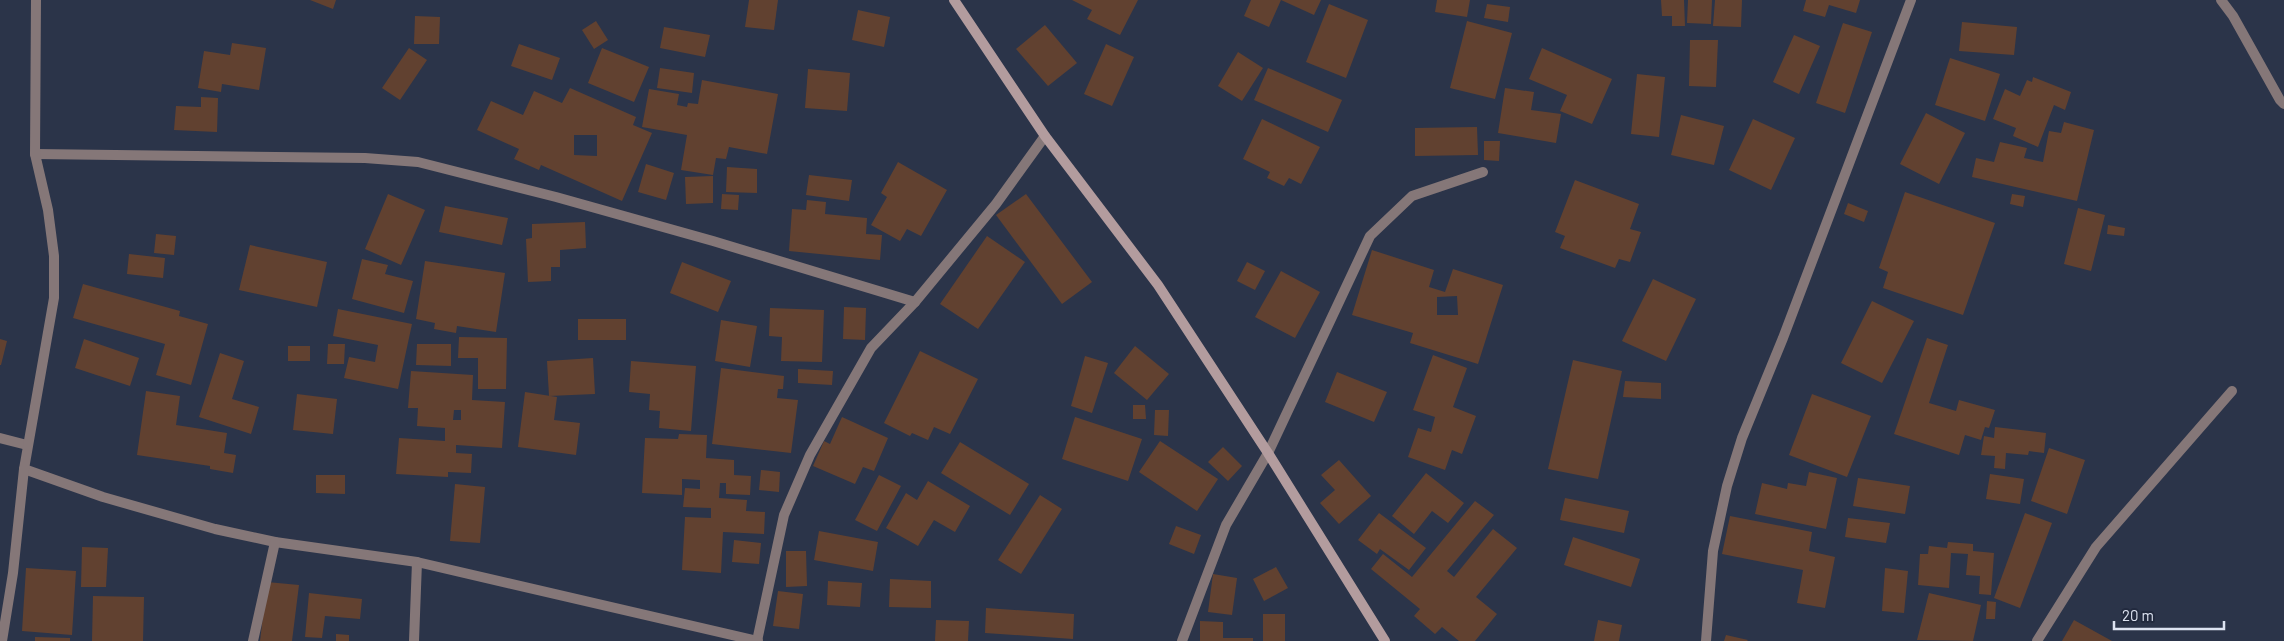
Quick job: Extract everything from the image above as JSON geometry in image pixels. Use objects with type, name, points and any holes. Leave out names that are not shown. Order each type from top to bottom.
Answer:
[{"type":"street","points":[[2,641],[13,573],[24,468],[54,298],[54,256],[48,210],[35,154],[36,0]]},
{"type":"street","points":[[954,0],[1045,136],[1158,285],[1268,453],[1385,641]]},
{"type":"street","points":[[1706,641],[1713,551],[1734,462],[1911,0]]},
{"type":"street","points":[[2221,0],[2234,16],[2280,100],[2284,104]]},
{"type":"street","points":[[24,468],[103,497],[170,518],[275,542],[417,562],[757,641],[784,515],[810,454],[871,348],[915,302],[996,204],[1045,136]]},
{"type":"street","points":[[35,154],[365,158],[418,162],[565,199],[915,302]]},
{"type":"street","points":[[1182,641],[1226,525],[1268,453],[1370,236],[1412,196],[1483,172]]},
{"type":"street","points":[[2037,641],[2096,547],[2232,391]]},
{"type":"street","points":[[0,438],[28,445]]},
{"type":"street","points":[[253,641],[275,542]]},
{"type":"street","points":[[414,641],[417,562]]},
{"type":"building","points":[[310,0],[336,0],[333,9]]},
{"type":"building","points":[[749,0],[778,0],[774,30],[745,27]]},
{"type":"building","points":[[1072,0],[1138,0],[1120,35],[1087,19],[1092,10]]},
{"type":"building","points":[[1251,0],[1281,0],[1269,27],[1244,16]]},
{"type":"building","points":[[1281,0],[1321,0],[1314,15]]},
{"type":"building","points":[[1437,0],[1470,0],[1467,17],[1435,12]]},
{"type":"building","points":[[1661,0],[1684,0],[1685,26],[1672,26],[1672,16],[1662,16]]},
{"type":"building","points":[[1688,0],[1712,0],[1711,24],[1687,23]]},
{"type":"building","points":[[1715,0],[1742,0],[1741,27],[1713,26]]},
{"type":"building","points":[[1806,0],[1860,0],[1856,13],[1829,5],[1825,17],[1803,11]]},
{"type":"building","points":[[1329,4],[1368,20],[1346,78],[1306,62]]},
{"type":"building","points":[[1487,4],[1510,7],[1508,22],[1484,18]]},
{"type":"building","points":[[858,10],[890,17],[884,47],[852,40]]},
{"type":"building","points":[[415,16],[440,17],[439,44],[414,44]]},
{"type":"building","points":[[596,21],[608,40],[594,49],[582,30]]},
{"type":"building","points":[[1467,21],[1512,33],[1495,99],[1450,88]]},
{"type":"building","points":[[1962,22],[2017,27],[2014,55],[1959,51]]},
{"type":"building","points":[[1843,23],[1872,32],[1845,113],[1816,103]]},
{"type":"building","points":[[1045,25],[1077,63],[1048,86],[1016,49]]},
{"type":"building","points":[[664,27],[710,35],[705,57],[660,48]]},
{"type":"building","points":[[1794,35],[1820,46],[1799,94],[1773,82]]},
{"type":"building","points":[[1690,40],[1718,40],[1716,87],[1689,86]]},
{"type":"building","points":[[232,43],[266,48],[259,90],[222,84],[221,92],[198,88],[204,51],[230,55]]},
{"type":"building","points":[[519,44],[560,58],[552,80],[511,66]]},
{"type":"building","points":[[1106,44],[1134,57],[1112,106],[1084,94]]},
{"type":"building","points":[[409,48],[427,60],[400,100],[382,88]]},
{"type":"building","points":[[602,48],[649,67],[634,102],[588,83]]},
{"type":"building","points":[[1542,48],[1612,79],[1592,124],[1560,111],[1567,95],[1529,79]]},
{"type":"building","points":[[1238,52],[1263,68],[1242,101],[1218,86]]},
{"type":"building","points":[[1950,58],[2000,74],[1985,121],[1935,105]]},
{"type":"building","points":[[660,68],[694,73],[692,93],[657,88]]},
{"type":"building","points":[[1268,68],[1342,100],[1328,132],[1254,100]]},
{"type":"building","points":[[808,69],[850,73],[847,111],[805,108]]},
{"type":"building","points":[[1637,74],[1665,77],[1659,137],[1631,134]]},
{"type":"building","points":[[2033,77],[2071,92],[2065,110],[2054,105],[2038,147],[2013,136],[2016,128],[1993,119],[2005,89],[2020,96],[2027,80],[2032,82]]},
{"type":"building","points":[[702,80],[778,94],[767,154],[729,147],[726,159],[716,158],[713,175],[681,170],[687,135],[642,127],[649,89],[679,94],[677,105],[687,107],[688,103],[698,104]]},
{"type":"building","points":[[570,88],[636,117],[633,125],[652,133],[622,201],[541,165],[539,170],[514,159],[519,149],[477,130],[491,101],[523,115],[534,91],[562,103]],"holes":[[[574,135],[597,135],[597,156],[574,155]]]},
{"type":"building","points":[[1505,88],[1534,92],[1531,110],[1561,114],[1556,143],[1498,133]]},
{"type":"building","points":[[201,97],[218,98],[217,132],[174,130],[176,106],[201,107]]},
{"type":"building","points":[[1926,113],[1965,133],[1939,184],[1900,164]]},
{"type":"building","points":[[1681,115],[1724,126],[1714,165],[1671,155]]},
{"type":"building","points":[[1262,119],[1320,147],[1301,184],[1289,178],[1284,186],[1267,178],[1270,172],[1243,159]]},
{"type":"building","points":[[1753,119],[1795,138],[1771,190],[1729,170]]},
{"type":"building","points":[[2064,122],[2094,130],[2077,201],[1972,177],[1976,158],[1994,162],[2000,142],[2027,148],[2024,158],[2043,162],[2049,131],[2061,133]]},
{"type":"building","points":[[1477,127],[1478,155],[1415,156],[1415,128]]},
{"type":"building","points":[[1484,141],[1500,141],[1499,161],[1484,160]]},
{"type":"building","points":[[898,162],[947,190],[921,236],[907,229],[900,241],[871,225],[887,197],[881,193]]},
{"type":"building","points":[[646,164],[674,173],[666,200],[638,192]]},
{"type":"building","points":[[727,167],[757,169],[757,193],[726,192]]},
{"type":"building","points":[[809,175],[852,180],[849,201],[806,195]]},
{"type":"building","points":[[713,176],[713,203],[686,204],[685,177]]},
{"type":"building","points":[[1575,180],[1639,204],[1630,229],[1641,232],[1630,262],[1619,259],[1615,268],[1560,248],[1565,236],[1555,232]]},
{"type":"building","points":[[1905,192],[1995,223],[1963,315],[1883,288],[1888,272],[1879,268]]},
{"type":"building","points":[[388,194],[425,210],[401,265],[365,249]]},
{"type":"building","points":[[722,194],[739,195],[738,210],[721,209]]},
{"type":"building","points":[[1026,194],[1092,282],[1062,304],[996,215]]},
{"type":"building","points":[[2012,194],[2025,196],[2023,207],[2010,204]]},
{"type":"building","points":[[807,200],[826,202],[825,214],[867,218],[866,234],[882,235],[880,260],[789,251],[792,209],[806,210]]},
{"type":"building","points":[[1848,203],[1868,211],[1864,222],[1844,214]]},
{"type":"building","points":[[445,206],[508,218],[502,245],[439,232]]},
{"type":"building","points":[[2078,208],[2105,215],[2091,271],[2064,264]]},
{"type":"building","points":[[585,222],[586,248],[560,250],[560,267],[551,267],[551,281],[528,282],[526,239],[532,238],[532,224]]},
{"type":"building","points":[[2108,225],[2125,228],[2124,236],[2107,234]]},
{"type":"building","points":[[156,234],[176,236],[174,255],[154,253]]},
{"type":"building","points":[[987,236],[1025,262],[978,329],[940,304]]},
{"type":"building","points":[[250,245],[327,262],[317,307],[239,290]]},
{"type":"building","points":[[1372,250],[1434,270],[1429,287],[1445,292],[1453,269],[1503,285],[1478,364],[1410,343],[1413,333],[1352,315]],"holes":[[[1457,296],[1458,315],[1437,315],[1437,297]]]},
{"type":"building","points":[[129,254],[165,258],[163,278],[127,274]]},
{"type":"building","points":[[362,259],[388,265],[385,274],[413,281],[404,313],[352,299]]},
{"type":"building","points":[[425,261],[505,273],[496,332],[457,326],[456,333],[434,329],[435,323],[416,319]]},
{"type":"building","points":[[682,262],[731,281],[718,312],[670,293]]},
{"type":"building","points":[[1247,262],[1265,271],[1255,290],[1237,281]]},
{"type":"building","points":[[1281,271],[1320,292],[1295,338],[1255,317]]},
{"type":"building","points":[[1653,279],[1696,299],[1666,361],[1622,341]]},
{"type":"building","points":[[83,284],[180,311],[179,316],[208,324],[191,385],[156,375],[165,344],[73,318]]},
{"type":"building","points":[[1872,301],[1914,321],[1882,383],[1841,363]]},
{"type":"building","points":[[844,307],[866,308],[865,340],[843,339]]},
{"type":"building","points":[[770,308],[824,310],[822,362],[781,361],[782,337],[769,336]]},
{"type":"building","points":[[338,309],[412,324],[398,389],[344,378],[349,357],[375,362],[378,345],[333,336]]},
{"type":"building","points":[[578,319],[626,319],[626,340],[578,340]]},
{"type":"building","points":[[721,320],[757,326],[750,367],[715,361]]},
{"type":"building","points":[[459,337],[507,338],[506,389],[478,389],[478,358],[458,358]]},
{"type":"building","points":[[1927,338],[1948,345],[1929,403],[1956,411],[1959,400],[1995,410],[1989,428],[1985,427],[1981,440],[1965,435],[1959,455],[1894,434]]},
{"type":"building","points":[[0,339],[7,341],[1,365],[0,365]]},
{"type":"building","points":[[84,339],[139,358],[130,386],[75,368]]},
{"type":"building","points":[[328,344],[345,344],[344,364],[327,364]]},
{"type":"building","points":[[417,344],[451,344],[451,366],[416,365]]},
{"type":"building","points":[[288,346],[310,346],[310,361],[288,361]]},
{"type":"building","points":[[1135,346],[1169,374],[1147,400],[1114,373]]},
{"type":"building","points":[[920,351],[978,379],[950,434],[934,427],[928,440],[912,433],[910,436],[884,423]]},
{"type":"building","points":[[220,353],[244,361],[232,399],[259,407],[251,434],[199,417]]},
{"type":"building","points":[[1433,355],[1467,368],[1453,407],[1476,416],[1462,454],[1452,450],[1445,470],[1408,457],[1418,428],[1431,432],[1435,417],[1413,410]]},
{"type":"building","points":[[1085,356],[1108,363],[1092,413],[1071,406]]},
{"type":"building","points":[[593,358],[595,394],[549,396],[547,361]]},
{"type":"building","points":[[1573,360],[1622,371],[1598,479],[1548,469]]},
{"type":"building","points":[[631,361],[696,366],[691,431],[659,428],[660,411],[649,410],[650,394],[629,392]]},
{"type":"building","points":[[721,368],[784,376],[783,389],[778,389],[777,398],[798,400],[791,453],[712,444]]},
{"type":"building","points":[[798,369],[833,371],[832,385],[798,383]]},
{"type":"building","points":[[411,371],[473,375],[472,400],[505,402],[502,448],[456,445],[456,453],[472,454],[471,473],[448,472],[448,477],[396,474],[399,438],[445,441],[445,428],[417,426],[418,408],[408,408]],"holes":[[[454,410],[461,410],[461,420],[453,420]]]},
{"type":"building","points":[[1337,372],[1387,392],[1374,422],[1325,402]]},
{"type":"building","points":[[1625,381],[1661,383],[1661,399],[1623,397]]},
{"type":"building","points":[[146,391],[180,396],[176,425],[227,433],[224,453],[236,455],[233,473],[210,469],[210,466],[137,455]]},
{"type":"building","points":[[525,392],[557,397],[554,420],[580,423],[576,455],[518,447]]},
{"type":"building","points":[[297,394],[337,399],[333,434],[293,430]]},
{"type":"building","points":[[1812,394],[1871,416],[1847,477],[1789,455]]},
{"type":"building","points":[[1133,405],[1145,405],[1146,419],[1133,419]]},
{"type":"building","points":[[1155,410],[1169,410],[1168,436],[1154,435]]},
{"type":"building","points":[[842,417],[888,438],[874,471],[863,467],[855,484],[813,466],[824,441],[830,444]]},
{"type":"building","points":[[1075,417],[1142,439],[1128,481],[1062,459]]},
{"type":"building","points":[[1995,427],[2046,433],[2044,453],[2029,451],[2028,455],[2006,453],[2005,469],[1994,468],[1995,456],[1981,455],[1984,436],[1994,438]]},
{"type":"building","points":[[679,434],[707,435],[706,458],[734,460],[734,475],[751,476],[750,495],[726,494],[726,483],[720,483],[719,498],[747,500],[746,511],[765,512],[764,534],[723,532],[721,573],[682,570],[685,517],[711,518],[711,508],[683,507],[685,488],[700,489],[700,480],[682,479],[682,495],[642,493],[645,438],[678,439]]},
{"type":"building","points":[[1160,441],[1218,479],[1197,511],[1139,472]]},
{"type":"building","points":[[960,442],[1029,484],[1010,515],[941,473]]},
{"type":"building","points":[[1223,447],[1242,466],[1228,481],[1208,462]]},
{"type":"building","points":[[2049,448],[2085,460],[2067,514],[2031,501]]},
{"type":"building","points":[[1339,460],[1371,496],[1339,524],[1320,503],[1335,490],[1321,475]]},
{"type":"building","points":[[761,470],[780,472],[779,492],[759,490]]},
{"type":"building","points":[[1809,472],[1837,478],[1826,529],[1755,514],[1762,483],[1787,489],[1788,483],[1806,486]]},
{"type":"building","points":[[1426,473],[1464,503],[1448,523],[1432,511],[1414,534],[1392,516]]},
{"type":"building","points":[[1990,474],[2024,479],[2020,504],[1986,499]]},
{"type":"building","points":[[316,475],[345,475],[345,494],[316,493]]},
{"type":"building","points":[[879,475],[901,486],[877,531],[855,520]]},
{"type":"building","points":[[1858,478],[1910,486],[1905,514],[1853,506]]},
{"type":"building","points":[[928,481],[970,506],[955,532],[934,520],[918,546],[886,528],[906,493],[917,500]]},
{"type":"building","points":[[455,484],[485,487],[480,543],[450,541]]},
{"type":"building","points":[[1040,495],[1062,509],[1021,574],[998,560]]},
{"type":"building","points":[[1565,498],[1629,511],[1624,533],[1560,520]]},
{"type":"building","points":[[1475,501],[1494,515],[1447,571],[1454,577],[1493,529],[1517,548],[1476,597],[1497,614],[1475,641],[1459,641],[1442,627],[1435,634],[1414,616],[1420,609],[1371,569],[1383,554],[1412,577]]},
{"type":"building","points":[[1379,513],[1426,548],[1409,570],[1380,549],[1377,554],[1358,540]]},
{"type":"building","points":[[2025,513],[2052,523],[2020,608],[1994,598]]},
{"type":"building","points":[[1730,516],[1812,532],[1809,551],[1835,557],[1825,608],[1797,603],[1803,570],[1722,554]]},
{"type":"building","points":[[1848,518],[1890,523],[1886,543],[1845,537]]},
{"type":"building","points":[[1176,526],[1201,535],[1194,554],[1169,544]]},
{"type":"building","points":[[819,531],[878,542],[873,571],[814,560]]},
{"type":"building","points":[[1573,537],[1640,559],[1631,587],[1564,565]]},
{"type":"building","points":[[734,540],[761,543],[759,564],[732,562]]},
{"type":"building","points":[[1948,542],[1973,544],[1973,551],[1994,553],[1991,595],[1979,594],[1980,576],[1966,575],[1968,554],[1951,553],[1949,588],[1918,585],[1920,554],[1928,554],[1929,546],[1947,548]]},
{"type":"building","points":[[82,547],[108,548],[106,587],[81,587]]},
{"type":"building","points":[[786,551],[806,551],[807,586],[786,587]]},
{"type":"building","points":[[1276,567],[1288,588],[1264,601],[1253,579]]},
{"type":"building","points":[[26,568],[76,571],[72,635],[22,631]]},
{"type":"building","points":[[1885,568],[1908,571],[1904,613],[1882,611]]},
{"type":"building","points":[[1213,574],[1237,578],[1232,615],[1208,612]]},
{"type":"building","points":[[890,579],[931,581],[931,608],[889,607]]},
{"type":"building","points":[[828,581],[862,583],[860,607],[827,605]]},
{"type":"building","points":[[267,582],[299,585],[292,641],[260,641]]},
{"type":"building","points":[[778,591],[803,594],[799,629],[773,626]]},
{"type":"building","points":[[309,593],[362,599],[360,619],[325,616],[322,638],[305,637]]},
{"type":"building","points":[[1929,593],[1981,605],[1973,641],[1917,640]]},
{"type":"building","points":[[93,596],[144,597],[143,641],[92,641]]},
{"type":"building","points":[[1987,601],[1996,602],[1995,619],[1986,619]]},
{"type":"building","points":[[986,608],[1074,614],[1073,639],[985,633]]},
{"type":"building","points":[[1263,614],[1285,614],[1285,641],[1263,641]]},
{"type":"building","points":[[936,620],[969,621],[968,641],[935,641]]},
{"type":"building","points":[[1598,620],[1622,625],[1619,641],[1594,641]]},
{"type":"building","points":[[2074,620],[2112,641],[2062,641]]},
{"type":"building","points":[[1200,621],[1223,622],[1223,638],[1253,638],[1253,641],[1200,641]]},
{"type":"building","points":[[336,634],[349,635],[349,641],[336,641]]},
{"type":"building","points":[[1726,635],[1748,640],[1724,641]]},
{"type":"building","points":[[35,637],[70,638],[70,641],[35,641]]}]
